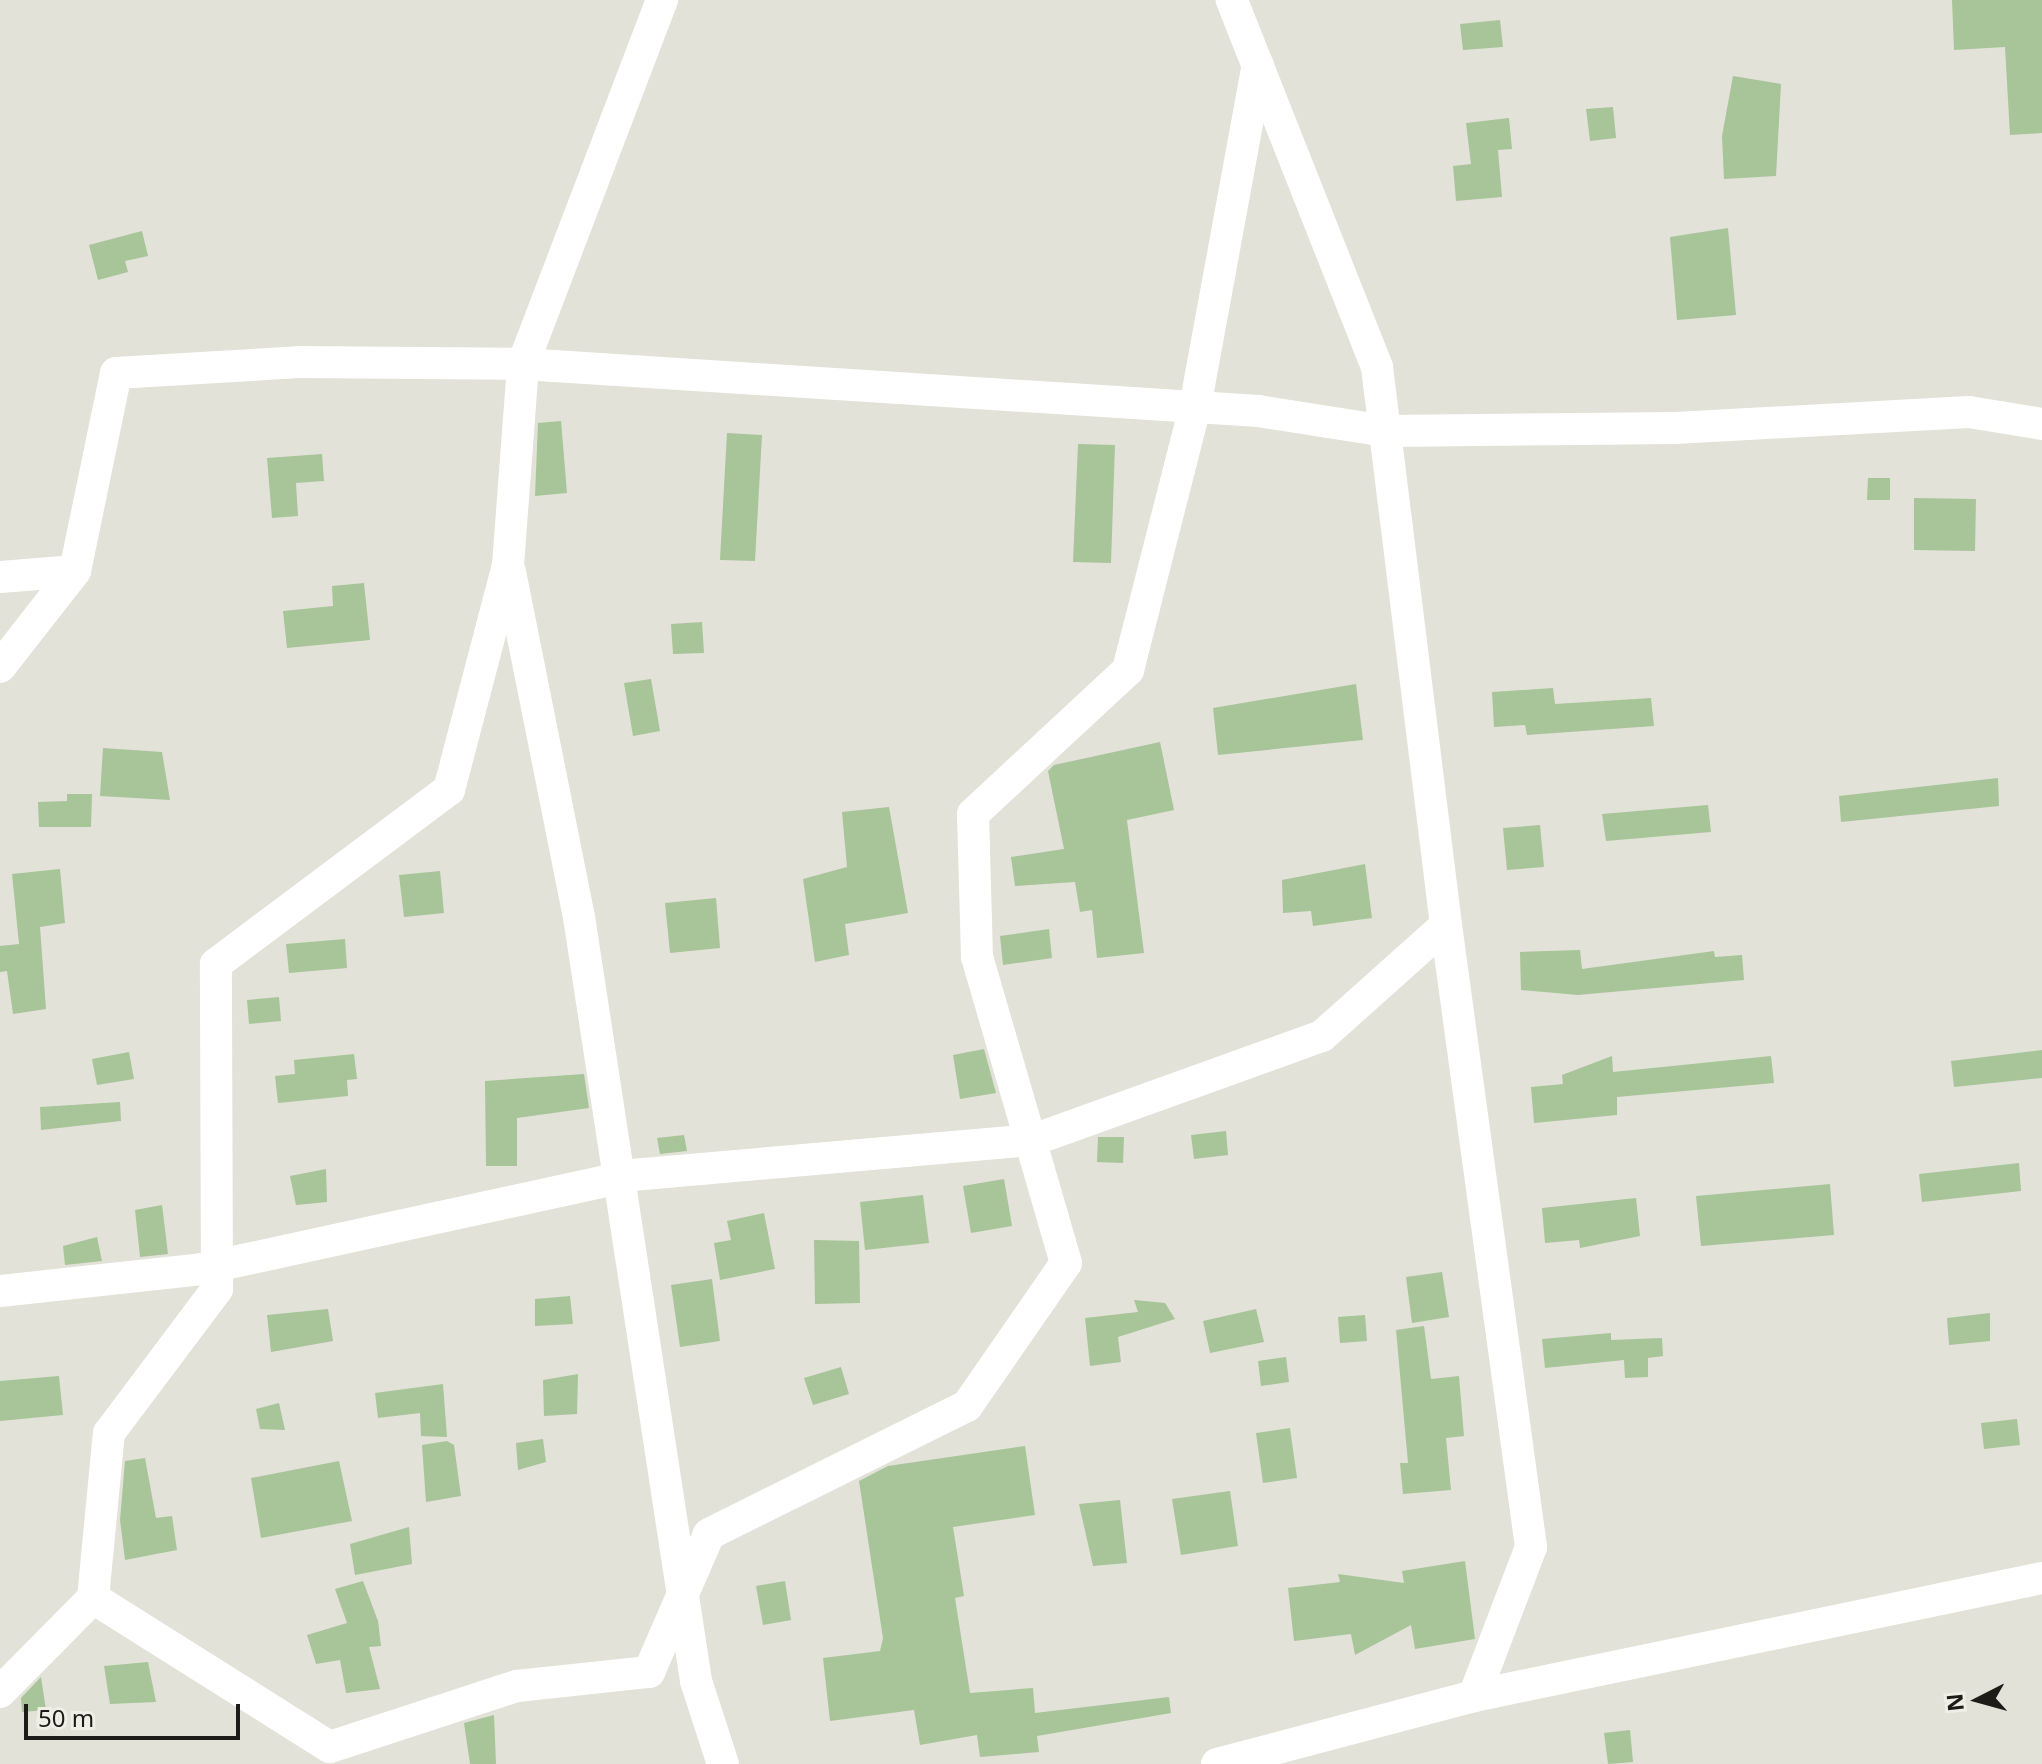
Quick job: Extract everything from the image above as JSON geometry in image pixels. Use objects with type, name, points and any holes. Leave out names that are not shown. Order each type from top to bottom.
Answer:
[{"type":"street","points":[[0,1692],[93,1598],[109,1433],[217,1289],[216,964],[449,790],[508,565],[523,364],[662,0]]},
{"type":"street","points":[[1232,0],[1377,367],[1446,925],[1531,1547],[1474,1696]]},
{"type":"street","points":[[93,1598],[330,1747],[517,1686],[649,1672],[709,1534],[967,1406],[1066,1263],[1033,1140],[977,957],[973,814],[1128,670],[1195,407],[1258,65]]},
{"type":"street","points":[[0,667],[75,571],[116,373],[299,362],[523,364],[1195,407],[1385,431],[1675,428],[1969,412],[2042,424]]},
{"type":"street","points":[[508,565],[579,917],[616,1179],[696,1681],[723,1764]]},
{"type":"street","points":[[0,577],[75,571]]},
{"type":"street","points":[[0,1291],[217,1266],[616,1179],[1033,1140],[1322,1036],[1446,925]]},
{"type":"street","points":[[1217,1764],[1474,1696],[2042,1578]]},
{"type":"building","points":[[1952,0],[2042,0],[2042,133],[2010,135],[2005,47],[1954,50]]},
{"type":"building","points":[[1500,20],[1503,47],[1463,50],[1460,24]]},
{"type":"building","points":[[1733,76],[1781,84],[1776,176],[1724,179],[1722,136]]},
{"type":"building","points":[[1613,107],[1616,138],[1590,141],[1586,109]]},
{"type":"building","points":[[1509,118],[1512,149],[1498,150],[1502,197],[1456,201],[1453,166],[1471,164],[1466,123]]},
{"type":"building","points":[[1728,228],[1736,315],[1677,320],[1670,237]]},
{"type":"building","points":[[142,231],[148,256],[125,261],[128,272],[98,280],[89,245]]},
{"type":"building","points":[[561,421],[567,493],[535,496],[538,423]]},
{"type":"building","points":[[727,433],[762,435],[755,561],[720,560]]},
{"type":"building","points":[[1078,444],[1115,445],[1111,563],[1073,562]]},
{"type":"building","points":[[322,454],[324,481],[296,483],[298,516],[272,518],[267,458]]},
{"type":"building","points":[[1868,478],[1890,478],[1890,500],[1867,500]]},
{"type":"building","points":[[1914,498],[1976,499],[1975,551],[1914,550]]},
{"type":"building","points":[[364,583],[370,640],[287,648],[283,611],[333,606],[332,586]]},
{"type":"building","points":[[702,622],[704,653],[673,654],[671,624]]},
{"type":"building","points":[[651,679],[660,731],[633,736],[624,683]]},
{"type":"building","points":[[1356,684],[1363,740],[1218,755],[1213,708]]},
{"type":"building","points":[[1553,688],[1555,704],[1651,698],[1654,726],[1527,735],[1525,725],[1494,727],[1492,692]]},
{"type":"building","points":[[1160,742],[1174,810],[1127,820],[1144,953],[1097,958],[1092,910],[1080,912],[1075,882],[1015,886],[1011,857],[1064,849],[1048,771],[1054,765]]},
{"type":"building","points":[[103,748],[162,752],[170,800],[100,796]]},
{"type":"building","points":[[1998,778],[1999,806],[1841,822],[1839,796]]},
{"type":"building","points":[[67,794],[92,794],[91,827],[39,827],[38,802],[67,801]]},
{"type":"building","points":[[1708,805],[1711,832],[1606,841],[1602,814]]},
{"type":"building","points":[[889,807],[908,913],[845,924],[849,955],[815,962],[803,879],[847,867],[842,812]]},
{"type":"building","points":[[1540,825],[1544,867],[1507,870],[1503,828]]},
{"type":"building","points":[[1365,864],[1372,918],[1313,926],[1311,911],[1283,913],[1282,880]]},
{"type":"building","points":[[60,869],[65,923],[40,927],[46,1009],[13,1014],[7,971],[0,972],[0,946],[19,944],[12,874]]},
{"type":"building","points":[[440,871],[444,913],[404,917],[399,875]]},
{"type":"building","points":[[716,898],[720,948],[670,953],[665,903]]},
{"type":"building","points":[[1049,929],[1052,958],[1003,965],[1000,936]]},
{"type":"building","points":[[345,939],[347,968],[289,973],[286,944]]},
{"type":"building","points":[[1580,950],[1582,969],[1714,951],[1715,957],[1742,955],[1744,980],[1578,995],[1521,990],[1520,952]]},
{"type":"building","points":[[279,997],[281,1021],[249,1024],[247,1000]]},
{"type":"building","points":[[984,1049],[996,1093],[960,1099],[953,1055]]},
{"type":"building","points":[[2042,1050],[2042,1078],[1954,1087],[1951,1061]]},
{"type":"building","points":[[129,1052],[134,1079],[97,1085],[92,1059]]},
{"type":"building","points":[[354,1054],[357,1079],[347,1080],[348,1096],[278,1103],[275,1076],[295,1074],[294,1060]]},
{"type":"building","points":[[1612,1056],[1613,1072],[1771,1056],[1774,1083],[1617,1097],[1617,1115],[1534,1123],[1531,1087],[1563,1084],[1562,1075]]},
{"type":"building","points":[[584,1074],[589,1108],[517,1118],[517,1166],[486,1166],[485,1081]]},
{"type":"building","points":[[120,1102],[121,1121],[41,1130],[40,1107]]},
{"type":"building","points":[[1226,1131],[1228,1155],[1194,1159],[1191,1135]]},
{"type":"building","points":[[684,1135],[687,1151],[660,1154],[657,1138]]},
{"type":"building","points":[[1098,1137],[1124,1137],[1123,1163],[1097,1162]]},
{"type":"building","points":[[2019,1163],[2021,1191],[1922,1202],[1919,1174]]},
{"type":"building","points":[[326,1169],[327,1202],[296,1205],[290,1176]]},
{"type":"building","points":[[1004,1179],[1012,1226],[971,1233],[963,1186]]},
{"type":"building","points":[[1830,1184],[1834,1235],[1701,1246],[1696,1196]]},
{"type":"building","points":[[923,1195],[929,1243],[865,1250],[860,1202]]},
{"type":"building","points":[[1636,1198],[1640,1236],[1580,1248],[1579,1240],[1545,1243],[1542,1208]]},
{"type":"building","points":[[162,1205],[168,1254],[140,1257],[135,1210]]},
{"type":"building","points":[[764,1213],[775,1269],[720,1280],[714,1243],[731,1240],[727,1221]]},
{"type":"building","points":[[97,1237],[102,1261],[65,1265],[63,1246]]},
{"type":"building","points":[[814,1240],[859,1241],[860,1303],[815,1304]]},
{"type":"building","points":[[1442,1272],[1449,1317],[1412,1323],[1406,1277]]},
{"type":"building","points":[[712,1279],[720,1341],[680,1347],[671,1285]]},
{"type":"building","points":[[570,1296],[573,1324],[535,1326],[535,1299]]},
{"type":"building","points":[[1134,1300],[1165,1303],[1175,1319],[1118,1337],[1121,1362],[1090,1366],[1085,1318],[1138,1312]]},
{"type":"building","points":[[328,1309],[333,1341],[271,1352],[267,1315]]},
{"type":"building","points":[[1256,1309],[1264,1342],[1210,1353],[1203,1321]]},
{"type":"building","points":[[1990,1313],[1990,1341],[1949,1345],[1947,1318]]},
{"type":"building","points":[[1365,1315],[1367,1341],[1340,1343],[1338,1317]]},
{"type":"building","points":[[1424,1326],[1431,1379],[1459,1376],[1464,1436],[1446,1438],[1451,1490],[1403,1494],[1400,1463],[1408,1463],[1396,1330]]},
{"type":"building","points":[[1611,1333],[1611,1340],[1662,1338],[1663,1356],[1648,1358],[1648,1377],[1625,1378],[1624,1360],[1545,1368],[1542,1339]]},
{"type":"building","points":[[1286,1357],[1289,1382],[1261,1386],[1258,1361]]},
{"type":"building","points":[[841,1367],[849,1394],[813,1405],[804,1378]]},
{"type":"building","points":[[578,1374],[577,1414],[544,1416],[543,1380]]},
{"type":"building","points":[[59,1376],[63,1415],[0,1421],[0,1381]]},
{"type":"building","points":[[443,1384],[447,1437],[421,1436],[420,1413],[378,1418],[375,1393]]},
{"type":"building","points":[[279,1403],[285,1430],[260,1429],[256,1409]]},
{"type":"building","points":[[2017,1419],[2020,1445],[1984,1449],[1981,1423]]},
{"type":"building","points":[[1290,1428],[1297,1478],[1263,1483],[1256,1433]]},
{"type":"building","points":[[543,1439],[546,1462],[518,1470],[516,1443]]},
{"type":"building","points":[[447,1441],[454,1445],[461,1496],[426,1502],[422,1445]]},
{"type":"building","points":[[1025,1446],[1035,1515],[953,1527],[964,1596],[955,1598],[970,1693],[1033,1688],[1035,1713],[1169,1697],[1171,1713],[1037,1736],[1039,1752],[980,1757],[977,1735],[920,1745],[914,1710],[830,1721],[823,1658],[880,1651],[883,1638],[859,1481],[888,1466]]},
{"type":"building","points":[[145,1458],[156,1518],[172,1516],[177,1550],[125,1560],[120,1520],[125,1461]]},
{"type":"building","points":[[339,1461],[352,1521],[261,1538],[251,1478]]},
{"type":"building","points":[[1230,1491],[1238,1546],[1181,1555],[1172,1499]]},
{"type":"building","points":[[1120,1500],[1127,1563],[1093,1566],[1079,1504]]},
{"type":"building","points":[[409,1527],[412,1564],[355,1575],[350,1544]]},
{"type":"building","points":[[1465,1561],[1475,1639],[1415,1649],[1411,1625],[1355,1655],[1351,1634],[1294,1641],[1288,1588],[1340,1582],[1338,1574],[1404,1583],[1402,1571]]},
{"type":"building","points":[[363,1581],[378,1621],[381,1646],[369,1647],[380,1689],[346,1693],[340,1660],[316,1664],[307,1635],[347,1623],[335,1589]]},
{"type":"building","points":[[785,1581],[791,1620],[763,1625],[756,1586]]},
{"type":"building","points":[[148,1662],[156,1702],[110,1704],[104,1666]]},
{"type":"building","points":[[41,1677],[46,1710],[22,1712],[21,1698]]},
{"type":"building","points":[[494,1715],[496,1764],[470,1764],[464,1723]]},
{"type":"building","points":[[1630,1730],[1633,1762],[1608,1764],[1604,1733]]}]
